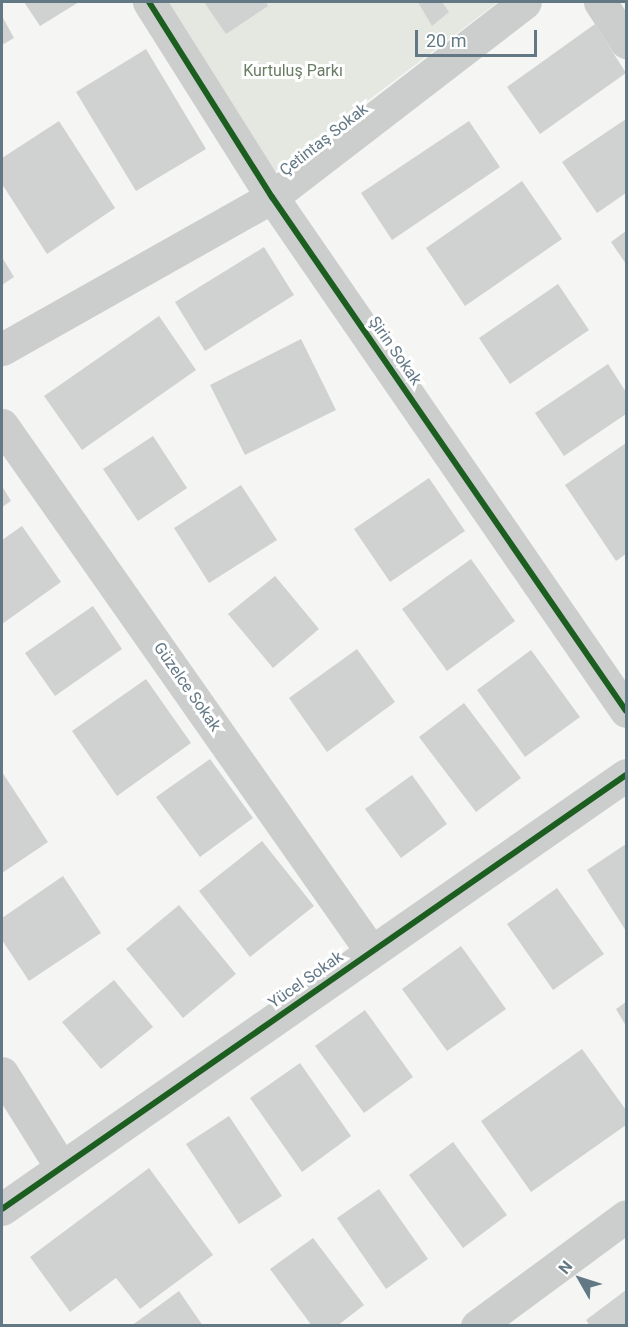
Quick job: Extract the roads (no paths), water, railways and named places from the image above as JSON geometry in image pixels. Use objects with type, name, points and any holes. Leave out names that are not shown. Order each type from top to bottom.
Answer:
[{"type":"street","name":"Şirin Sokak","points":[[149,2],[273,197],[627,711]]},
{"type":"street","name":"Çetintaş Sokak","points":[[2,349],[273,197],[525,2]]},
{"type":"street","points":[[600,2],[627,42]]},
{"type":"street","name":"Güzelce Sokak","points":[[2,425],[371,951]]},
{"type":"street","name":"Yücel Sokak","points":[[2,1209],[627,775]]},
{"type":"street","points":[[2,1073],[61,1167]]},
{"type":"street","points":[[477,1326],[627,1216]]},
{"type":"park label","name":"Kurtuluş Parkı","points":[[293,71]]}]
